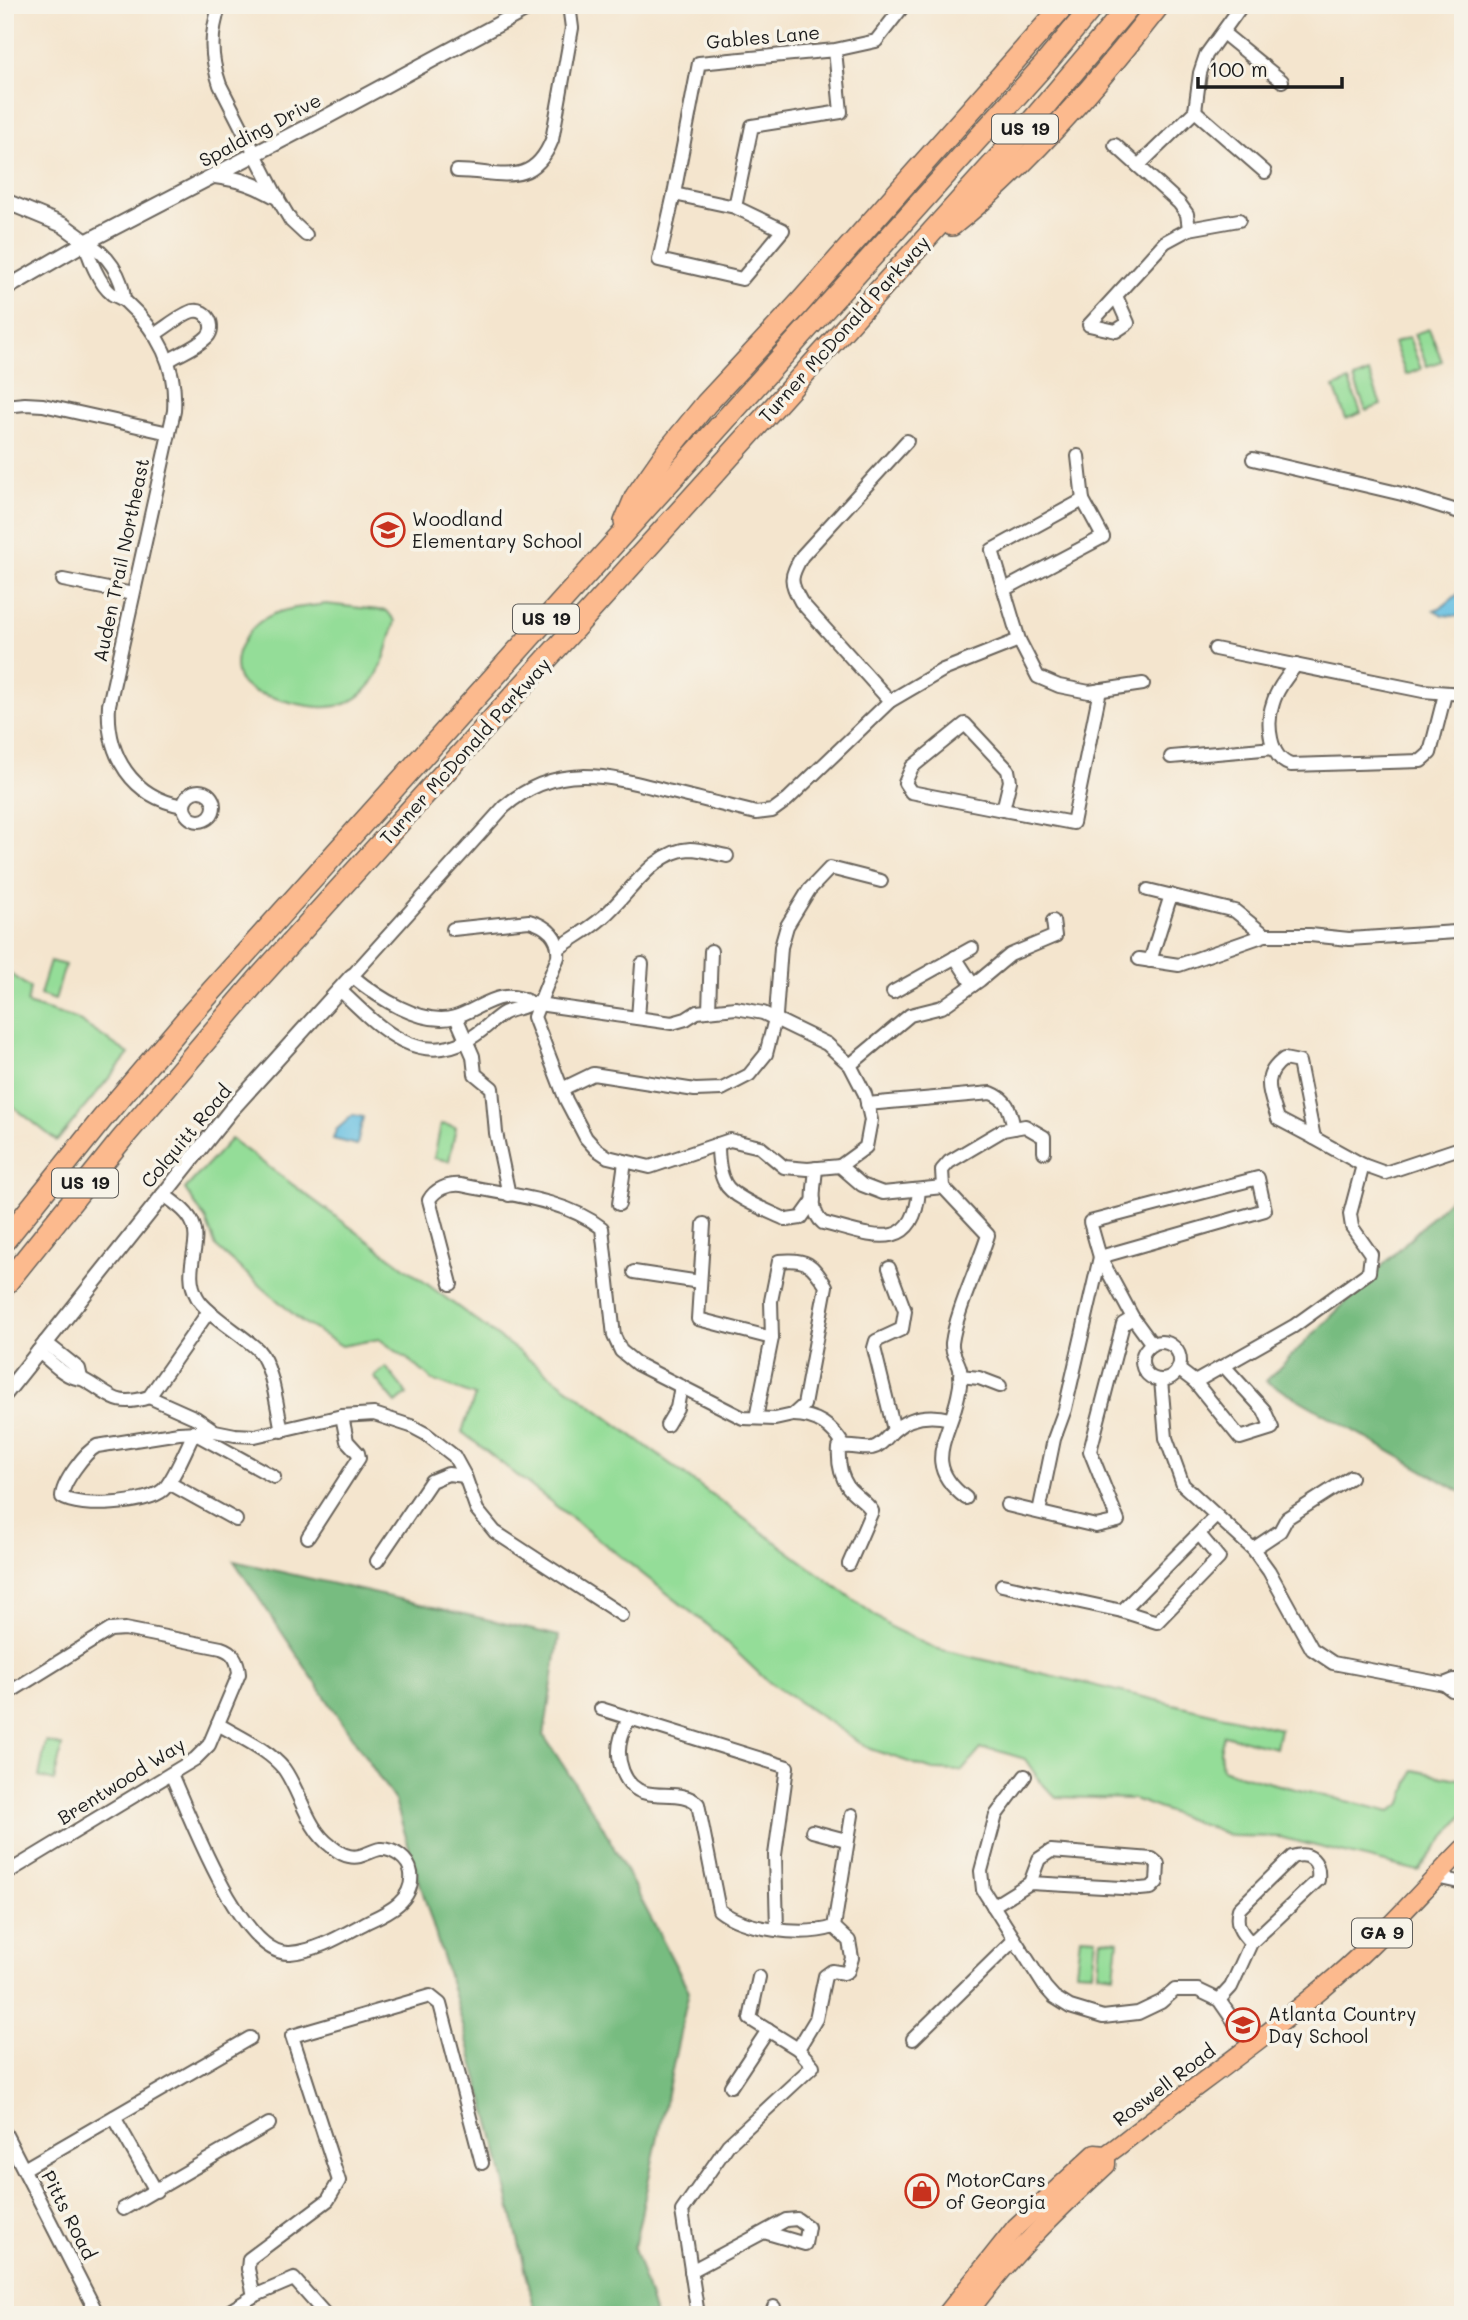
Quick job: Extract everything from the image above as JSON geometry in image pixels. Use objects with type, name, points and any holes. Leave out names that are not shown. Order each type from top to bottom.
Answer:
[{"type":"highway","points":[[620,536],[636,496],[666,453],[706,404],[1065,5]]},
{"type":"highway","name":"Turner McDonald Parkway","points":[[5,1240],[111,1108],[192,1013],[1028,83],[1094,5]]},
{"type":"highway","name":"Turner McDonald Parkway","points":[[5,1286],[113,1150],[228,1014],[1068,80],[1130,5]]},
{"type":"highway","points":[[916,250],[953,225],[1005,180],[1111,66],[1159,5]]},
{"type":"main road","name":"Roswell Road","points":[[946,2315],[1016,2227],[1095,2154],[1106,2155],[1251,2046],[1339,1975],[1463,1849]]},
{"type":"main road","name":"Roswell Road","points":[[966,2315],[1007,2262],[1044,2222],[1106,2165],[1106,2155]]},
{"type":"street","points":[[220,5],[213,26],[211,47],[213,66],[220,85],[277,197],[291,220],[306,235]]},
{"type":"street","name":"Spalding Drive","points":[[5,289],[86,242],[534,5]]},
{"type":"street","points":[[457,171],[516,175],[534,167],[547,153],[552,141],[572,28],[569,5]]},
{"type":"street","name":"Gables Lane","points":[[674,194],[735,206],[782,230],[742,279],[659,260],[698,63],[836,56],[876,41],[905,5]]},
{"type":"street","points":[[1138,166],[1195,111],[1203,64],[1242,5]]},
{"type":"street","points":[[1223,33],[1282,80]]},
{"type":"street","name":"Gables Lane","points":[[735,206],[752,126],[841,112],[836,56]]},
{"type":"street","points":[[1195,111],[1265,172]]},
{"type":"street","points":[[1115,145],[1179,203],[1187,214],[1189,229]]},
{"type":"street","points":[[214,176],[238,178],[277,197]]},
{"type":"street","points":[[5,201],[63,225],[86,242]]},
{"type":"street","points":[[1116,296],[1165,242],[1189,229],[1240,220]]},
{"type":"street","name":"Auden Trail Northeast","points":[[86,242],[100,249],[123,285],[124,300],[155,334],[169,360],[175,396],[169,433],[109,705],[111,739],[119,762],[135,782],[157,799],[183,806]]},
{"type":"street","points":[[155,334],[192,311],[202,312],[209,319],[211,328],[206,338],[169,360]]},
{"type":"street","points":[[5,407],[43,405],[169,433]]},
{"type":"street","points":[[890,701],[801,602],[792,586],[793,571],[802,556],[907,441]]},
{"type":"street","points":[[1005,589],[1103,537],[1083,500],[1078,456]]},
{"type":"street","points":[[1253,459],[1402,494],[1463,513]]},
{"type":"street","points":[[1083,500],[992,550],[1019,640],[1038,677],[1059,687],[1089,692],[1143,684]]},
{"type":"street","points":[[63,580],[133,594]]},
{"type":"street","points":[[453,929],[529,921],[546,928],[556,940],[559,948],[555,968],[535,1003],[534,1017],[562,1089],[586,1138],[608,1157],[650,1167],[730,1140],[760,1147],[784,1167],[840,1166],[866,1147],[871,1120],[865,1094],[849,1065],[827,1044],[763,1013],[736,1008],[709,1010],[672,1023],[535,1003],[507,996],[491,999],[456,1017],[438,1019],[417,1015],[366,988],[352,976],[504,807],[519,794],[538,784],[567,777],[612,777],[756,813],[772,811],[787,800],[890,701],[943,670],[1019,640]]},
{"type":"street","points":[[1215,649],[1445,694],[1463,694]]},
{"type":"street","points":[[1296,665],[1278,690],[1272,705],[1270,722],[1278,757],[1291,765],[1421,761],[1430,753],[1445,694]]},
{"type":"street","points":[[1003,810],[1010,782],[1008,770],[965,724],[912,767],[905,783],[911,793],[1073,823],[1100,690]]},
{"type":"street","points":[[1171,757],[1274,748]]},
{"type":"street","points":[[559,948],[602,919],[643,873],[666,857],[689,849],[727,856]]},
{"type":"street","points":[[562,1089],[593,1074],[695,1090],[722,1088],[748,1075],[766,1054],[775,1019],[781,947],[787,926],[809,890],[830,868],[881,881]]},
{"type":"street","points":[[1148,890],[1235,911],[1265,935]]},
{"type":"street","points":[[1171,895],[1145,960],[1179,965],[1265,935],[1310,935],[1349,939],[1456,932],[1463,934]]},
{"type":"street","points":[[849,1065],[911,1015],[942,1007],[1010,955],[1055,936],[1054,921]]},
{"type":"street","points":[[893,992],[972,948]]},
{"type":"street","points":[[709,1010],[711,951]]},
{"type":"street","points":[[955,957],[973,985]]},
{"type":"street","points":[[638,1018],[642,964]]},
{"type":"street","name":"Colquitt Road","points":[[5,1394],[231,1110],[352,976]]},
{"type":"street","points":[[341,991],[382,1029],[406,1044],[422,1047],[440,1048],[467,1041],[502,1014],[535,1003]]},
{"type":"street","points":[[456,1017],[473,1056],[475,1074],[492,1088],[496,1133],[509,1195]]},
{"type":"street","points":[[1314,1138],[1299,1062],[1284,1059],[1273,1067],[1268,1080],[1278,1119],[1363,1165],[1385,1173],[1463,1147]]},
{"type":"street","points":[[867,1104],[991,1093],[1008,1104],[1014,1128]]},
{"type":"street","points":[[966,1498],[950,1486],[943,1474],[941,1453],[958,1396],[960,1376],[951,1347],[988,1235],[943,1187],[942,1170],[949,1162],[1003,1130],[1025,1126],[1044,1137],[1044,1152]]},
{"type":"street","points":[[718,1144],[723,1181],[743,1198],[787,1220],[800,1218],[814,1200]]},
{"type":"street","points":[[619,1204],[625,1162]]},
{"type":"street","points":[[1195,1382],[1294,1326],[1369,1272],[1371,1254],[1352,1227],[1350,1214],[1363,1165]]},
{"type":"street","points":[[840,1166],[862,1185],[883,1194],[943,1187]]},
{"type":"street","points":[[816,1168],[814,1200],[817,1218],[823,1223],[889,1237],[898,1235],[913,1217],[919,1190]]},
{"type":"street","points":[[1100,1257],[1265,1210],[1258,1178],[1090,1223],[1100,1257],[1133,1318],[1152,1344]]},
{"type":"street","points":[[450,1284],[429,1197],[436,1191],[453,1184],[576,1211],[602,1228],[614,1336],[621,1351],[637,1364],[743,1418],[775,1419],[803,1415],[821,1421],[836,1433],[844,1446]]},
{"type":"street","points":[[163,1194],[189,1217],[195,1233],[191,1283],[197,1297],[209,1311],[259,1351],[267,1363],[282,1431]]},
{"type":"street","points":[[704,1224],[698,1319],[772,1338]]},
{"type":"street","points":[[1039,1512],[1054,1439],[1065,1409],[1100,1257]]},
{"type":"street","points":[[756,1418],[772,1338],[771,1301],[779,1261],[798,1259],[815,1269],[827,1286],[804,1405],[793,1415]]},
{"type":"street","points":[[889,1268],[905,1311],[902,1329],[876,1341],[874,1348],[894,1430]]},
{"type":"street","points":[[634,1272],[700,1282]]},
{"type":"street","points":[[41,1347],[79,1369],[81,1378],[108,1397],[121,1401],[136,1401],[149,1396],[209,1311]]},
{"type":"street","points":[[1007,1505],[1096,1526],[1118,1521],[1090,1451],[1123,1324],[1133,1318]]},
{"type":"street","points":[[1163,1342],[1172,1346],[1178,1354],[1178,1369],[1171,1377],[1161,1380],[1150,1377],[1142,1363],[1144,1351],[1152,1344],[1163,1342]]},
{"type":"street","points":[[1178,1369],[1195,1382],[1240,1437],[1272,1428],[1264,1410],[1224,1366]]},
{"type":"street","points":[[960,1376],[979,1378],[1000,1386]]},
{"type":"street","points":[[1161,1380],[1166,1438],[1171,1458],[1183,1485],[1253,1549],[1269,1571],[1312,1649],[1333,1663],[1357,1670],[1444,1684],[1452,1690],[1463,1692]]},
{"type":"street","points":[[667,1425],[677,1408],[681,1386]]},
{"type":"street","points":[[149,1396],[196,1418],[215,1431]]},
{"type":"street","points":[[194,1433],[169,1483],[160,1493],[98,1505],[74,1502],[62,1497],[65,1484],[89,1450],[111,1444],[179,1433],[215,1431],[255,1436],[342,1416],[374,1414],[411,1426],[454,1456],[465,1476],[477,1510],[495,1532],[622,1615]]},
{"type":"street","points":[[849,1564],[872,1511],[867,1503],[848,1487],[838,1464],[839,1448],[871,1448],[912,1419],[933,1415],[950,1419]]},
{"type":"street","points":[[308,1536],[359,1458],[347,1441],[342,1416]]},
{"type":"street","points":[[194,1433],[274,1476]]},
{"type":"street","points":[[377,1561],[431,1482],[448,1474],[465,1476]]},
{"type":"street","points":[[1253,1549],[1280,1531],[1287,1518],[1351,1477]]},
{"type":"street","points":[[169,1483],[236,1520]]},
{"type":"street","points":[[1122,1611],[1216,1516]]},
{"type":"street","points":[[1002,1586],[1122,1611],[1157,1622],[1219,1558],[1199,1534]]},
{"type":"street","name":"Brentwood Way","points":[[5,1695],[110,1630],[125,1629],[221,1648],[233,1655],[238,1664],[239,1674],[209,1745],[195,1759],[5,1874]]},
{"type":"street","points":[[1444,1684],[1463,1680]]},
{"type":"street","points":[[601,1709],[787,1767],[775,1855],[777,1929]]},
{"type":"street","points":[[629,1718],[620,1740],[618,1757],[625,1777],[643,1793],[691,1797],[698,1804],[719,1910],[740,1923],[777,1929],[824,1930],[834,1927]]},
{"type":"street","points":[[171,1774],[222,1886],[246,1925],[261,1943],[272,1950],[290,1954],[319,1946],[393,1910],[403,1900],[411,1873],[405,1860],[394,1852],[380,1849],[365,1856],[350,1857],[337,1851],[317,1832],[283,1769],[261,1751],[218,1724]]},
{"type":"street","points":[[1025,1776],[996,1815],[981,1871],[983,1890],[1045,1987],[1054,1997],[1070,2007],[1103,2017],[1138,2013],[1161,2002],[1175,1990],[1198,1990],[1219,2000],[1251,2046]]},
{"type":"street","points":[[834,1927],[852,1815]]},
{"type":"street","points":[[812,1831],[846,1840]]},
{"type":"street","points":[[993,1906],[1030,1884],[1151,1888],[1157,1882],[1158,1864],[1152,1859],[1051,1851],[1039,1858],[1030,1884]]},
{"type":"street","points":[[1219,2000],[1230,1987],[1251,1942],[1318,1880],[1315,1860],[1304,1855],[1292,1857],[1239,1909],[1237,1916],[1240,1932],[1251,1942]]},
{"type":"street","points":[[1436,1877],[1463,1882]]},
{"type":"street","points":[[798,2049],[816,2019],[827,1973],[844,1973],[850,1969],[852,1958],[849,1941],[834,1927]]},
{"type":"street","points":[[913,2039],[1014,1940]]},
{"type":"street","points":[[698,2315],[682,2211],[728,2145],[813,2066],[798,2049],[750,2019],[759,1977]]},
{"type":"street","points":[[254,2296],[248,2270],[249,2259],[328,2200],[339,2181],[292,2036],[430,1996],[440,2004],[482,2164]]},
{"type":"street","points":[[731,2086],[768,2030]]},
{"type":"street","points":[[24,2169],[250,2038]]},
{"type":"street","points":[[114,2117],[156,2191]]},
{"type":"street","points":[[123,2209],[270,2124]]},
{"type":"street","name":"Pitts Road","points":[[5,2133],[98,2315]]},
{"type":"street","points":[[691,2271],[786,2220],[797,2219],[808,2227],[805,2244],[764,2232]]},
{"type":"street","points":[[223,2315],[254,2296],[294,2279],[326,2315]]},
{"type":"green space","points":[[1429,329],[1442,361],[1427,366],[1414,334]]},
{"type":"green space","points":[[1409,337],[1421,369],[1406,375],[1394,343]]},
{"type":"green space","points":[[1369,373],[1381,405],[1366,411],[1354,379]]},
{"type":"green space","points":[[1349,381],[1361,413],[1346,419],[1334,387]]},
{"type":"green space","points":[[326,604],[387,611],[395,621],[381,666],[366,690],[346,703],[323,707],[287,701],[245,686],[238,676],[236,660],[253,627],[285,610]]},
{"type":"green space","points":[[50,961],[65,965],[55,1000],[40,995]]},
{"type":"green space","points":[[5,970],[30,988],[27,1004],[76,1019],[129,1054],[57,1141],[5,1100]]},
{"type":"green space","points":[[441,1124],[456,1127],[449,1161],[434,1158]]},
{"type":"green space","points":[[231,1139],[892,1628],[934,1648],[1280,1729],[1276,1748],[1224,1735],[1220,1751],[1222,1769],[1264,1781],[1390,1812],[1402,1803],[1413,1770],[1463,1780],[1463,1815],[1418,1871],[1279,1837],[1232,1836],[1134,1799],[1055,1797],[1025,1759],[995,1750],[981,1749],[962,1771],[933,1770],[870,1749],[767,1681],[710,1627],[462,1432],[475,1396],[432,1380],[379,1339],[342,1346],[301,1321],[216,1247],[206,1220],[185,1189]]},
{"type":"green space","points":[[1463,1186],[1463,1493],[1266,1381]]},
{"type":"green space","points":[[386,1367],[407,1394],[396,1403],[374,1377]]},
{"type":"green space","points":[[234,1561],[559,1636],[544,1736],[602,1825],[689,1991],[634,2248],[655,2315],[536,2315],[493,2133],[395,1801]]},
{"type":"green space","points":[[46,1742],[62,1746],[54,1781],[39,1777]]},
{"type":"green space","points":[[1080,1937],[1096,1938],[1092,1972],[1076,1971]]},
{"type":"green space","points":[[1101,1939],[1118,1941],[1114,1975],[1098,1973]]},
{"type":"water","points":[[1463,590],[1463,617],[1443,615],[1434,610],[1442,607]]},
{"type":"water","points":[[353,1115],[363,1117],[357,1145],[333,1139],[336,1130]]},
{"type":"place","name":"Woodland Elementary School","points":[[388,530]]},
{"type":"place","name":"Atlanta Country Day School","points":[[1243,2025]]},
{"type":"place","name":"MotorCars of Georgia","points":[[922,2191]]}]
